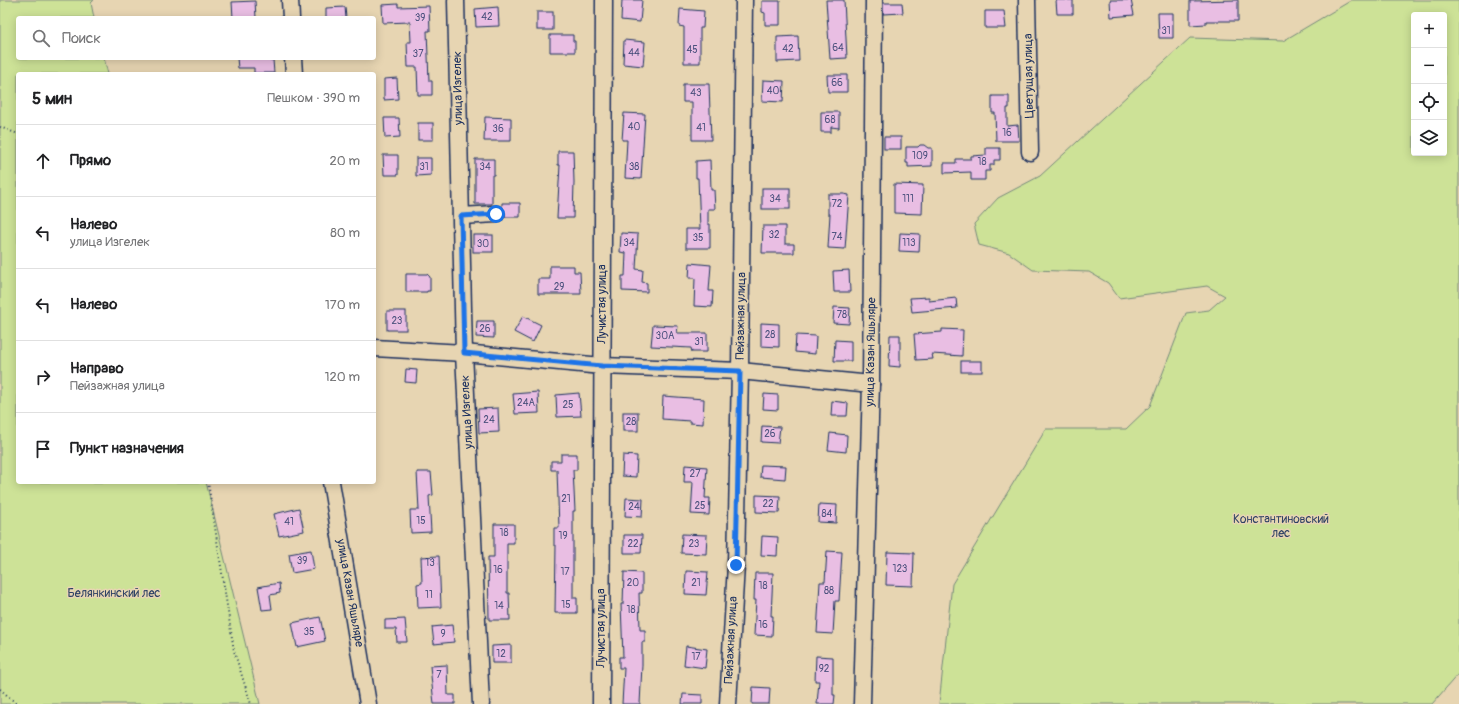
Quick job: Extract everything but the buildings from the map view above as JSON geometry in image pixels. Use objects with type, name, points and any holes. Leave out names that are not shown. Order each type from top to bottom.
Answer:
[{"type":"street","points":[[290,0],[291,16]]},
{"type":"street","name":"улица Изгелек","points":[[456,0],[464,353],[481,704]]},
{"type":"street","name":"Лучистая улица","points":[[601,704],[604,0]]},
{"type":"street","name":"Пейзажная улица","points":[[728,704],[736,565],[740,371],[744,0]]},
{"type":"street","name":"улица Казан Яшьляре","points":[[862,704],[871,384],[874,0]]},
{"type":"street","name":"Цветущая улица","points":[[1027,0],[1030,152]]},
{"type":"street","points":[[293,60],[294,72]]},
{"type":"street","points":[[461,216],[496,214]]},
{"type":"street","points":[[376,348],[464,353],[602,366],[740,371],[871,384]]},
{"type":"street","name":"улица Казан Яшьляре","points":[[331,484],[368,704]]},
{"type":"path","points":[[0,127],[16,133]]},
{"type":"path","points":[[208,484],[234,651],[251,704]]},
{"type":"path","points":[[0,689],[17,704]]},
{"type":"green space","name":"Белянкинский лес","points":[[0,0],[94,0],[91,3],[94,16],[16,16],[16,60],[104,60],[108,72],[16,72],[16,484],[206,484],[260,704],[0,704]]},
{"type":"green space","name":"Константиновский лес","points":[[1352,0],[1459,0],[1459,673],[1432,704],[939,704],[952,584],[1046,429],[1126,429],[1150,406],[1186,313],[1209,310],[1225,296],[1207,286],[1119,298],[1108,283],[1089,272],[1033,270],[1009,253],[979,245],[974,224],[998,198],[1040,176],[1190,38],[1283,41]]},
{"type":"route","points":[[496,214],[461,216],[464,353],[602,366],[740,371],[736,565]]}]
